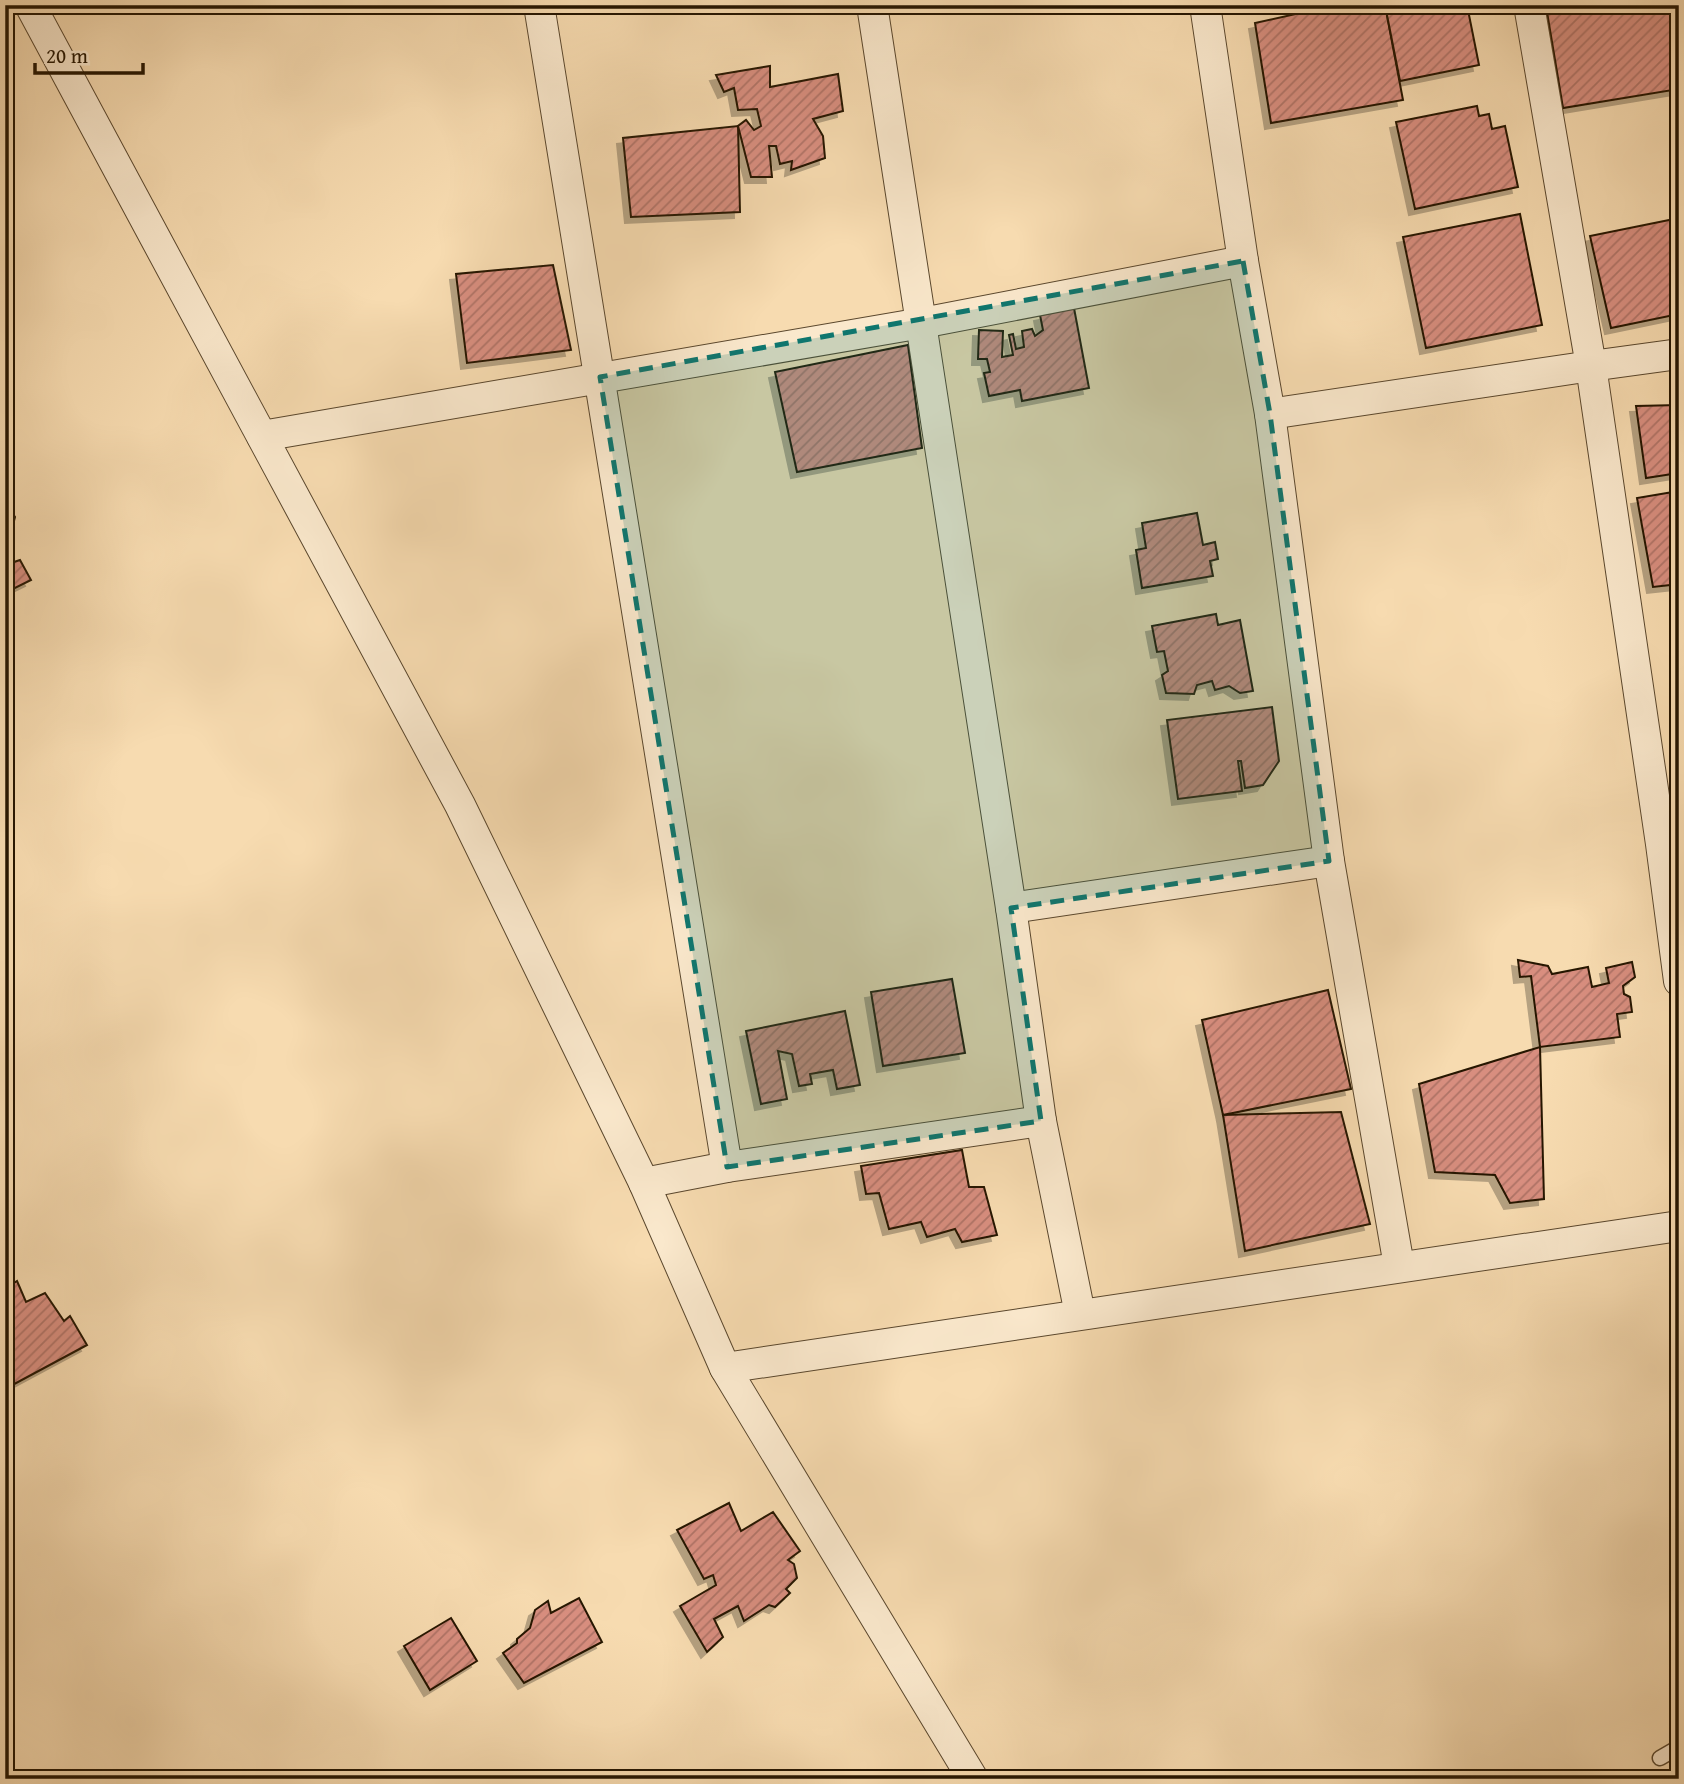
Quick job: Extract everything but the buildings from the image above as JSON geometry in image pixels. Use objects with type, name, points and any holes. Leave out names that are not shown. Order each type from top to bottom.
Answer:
[{"type":"street","points":[[30,5],[460,805],[644,1183],[725,1368],[973,1779]]},
{"type":"street","points":[[539,5],[727,1167]]},
{"type":"street","points":[[872,5],[1011,908],[1041,1122],[1080,1314]]},
{"type":"street","points":[[1205,5],[1243,261],[1270,414],[1329,861],[1399,1266]]},
{"type":"street","points":[[1530,5],[1670,842],[1679,981]]},
{"type":"street","points":[[262,436],[922,323],[1243,261]]},
{"type":"street","points":[[1270,414],[1679,354]]},
{"type":"street","points":[[1011,908],[1329,861]]},
{"type":"street","points":[[644,1183],[727,1167],[1041,1122]]},
{"type":"street","points":[[725,1368],[1679,1226]]},
{"type":"lane","points":[[1661,1758],[1679,1747]]},
{"type":"highlighted area","points":[[1243,261],[1270,414],[1329,861],[1011,908],[1041,1121],[727,1167],[600,377]]}]
